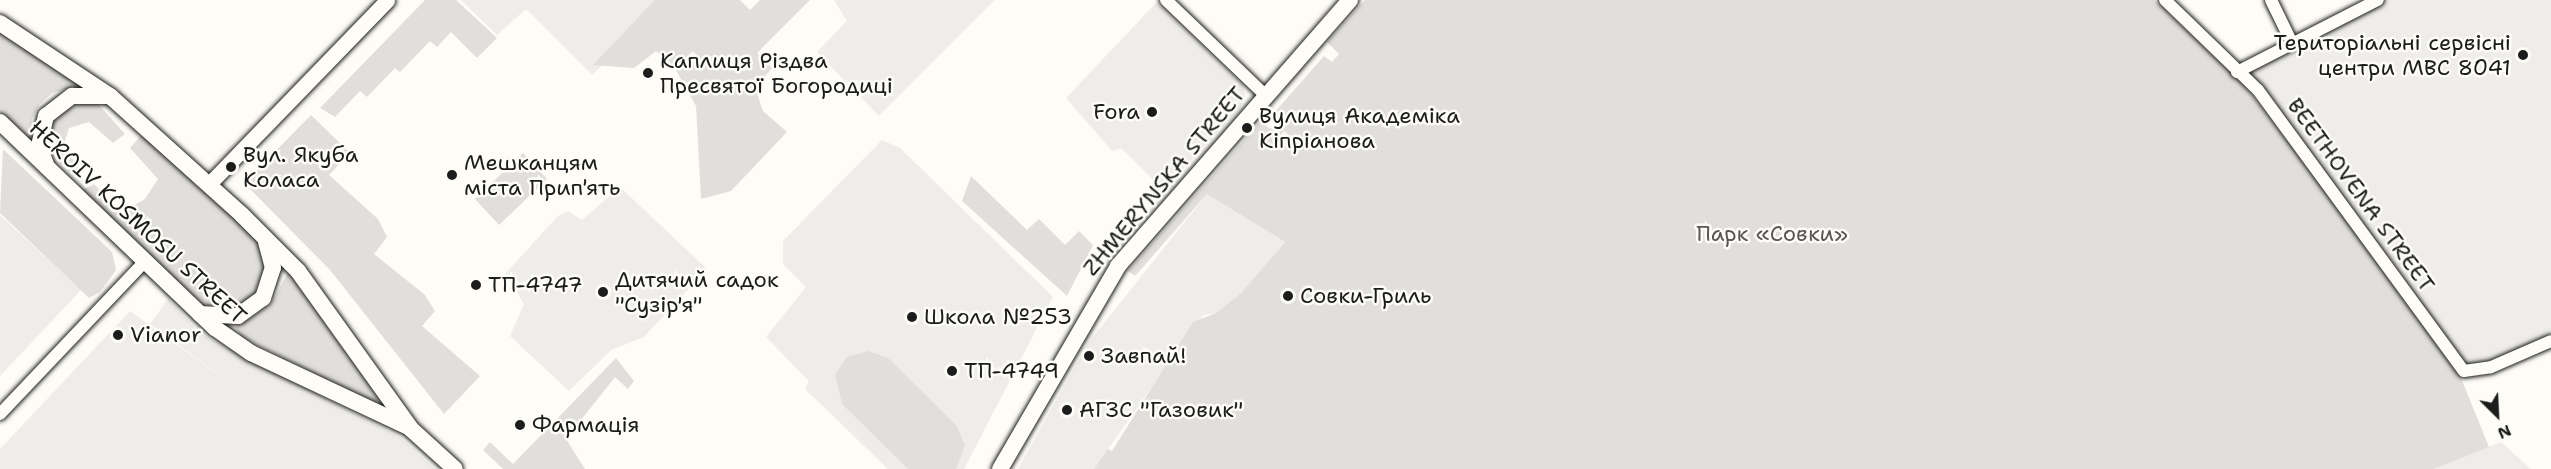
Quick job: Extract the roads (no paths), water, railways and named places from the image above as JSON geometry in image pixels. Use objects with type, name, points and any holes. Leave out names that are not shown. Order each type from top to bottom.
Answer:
[{"type":"main road","name":"ZHMERYNSKA STREET","points":[[1000,469],[1118,266],[1350,0]]},
{"type":"main road","name":"HEROIV KOSMOSU STREET","points":[[0,23],[110,96],[209,184],[298,271],[411,429],[455,469]]},
{"type":"main road","points":[[52,177],[39,146],[46,116],[72,96],[110,96]]},
{"type":"main road","name":"HEROIV KOSMOSU STREET","points":[[0,122],[52,177],[197,312],[251,352],[411,429]]},
{"type":"main road","points":[[197,312],[217,318],[238,316],[263,298],[273,268],[264,238]]},
{"type":"street","points":[[209,184],[387,0]]},
{"type":"street","points":[[1166,0],[1265,95]]},
{"type":"street","name":"BEETHOVENA STREET","points":[[2165,0],[2258,90],[2464,371],[2491,367],[2551,341]]},
{"type":"street","points":[[2271,0],[2292,43]]},
{"type":"street","points":[[2237,72],[2378,0]]},
{"type":"street","points":[[0,414],[144,262]]},
{"type":"place","name":"Територіальні сервісні центри МВС 8041","points":[[2523,55]]},
{"type":"place","name":"Каплиця Різдва Пресвятої Богородиці","points":[[648,73]]},
{"type":"place","name":"Fora","points":[[1152,112]]},
{"type":"place","name":"Вулиця Академіка Кіпріанова","points":[[1247,128]]},
{"type":"place","name":"Вул. Якуба Коласа","points":[[231,167]]},
{"type":"place","name":"Мешканцям міста Прип'ять","points":[[452,175]]},
{"type":"place","name":"ТП-4747","points":[[476,285]]},
{"type":"place","name":"Дитячий садок \"Сузір'я\"","points":[[603,292]]},
{"type":"place","name":"Совки-Гриль","points":[[1288,296]]},
{"type":"place","name":"Школа №253","points":[[912,317]]},
{"type":"place","name":"Vianor","points":[[118,335]]},
{"type":"place","name":"Завпай!","points":[[1089,356]]},
{"type":"place","name":"ТП-4749","points":[[952,371]]},
{"type":"place","name":"АГЗС \"Газовик\"","points":[[1067,410]]},
{"type":"place","name":"Фармація","points":[[520,425]]},
{"type":"park label","name":"Парк «Совки»","points":[[1772,234]]}]
